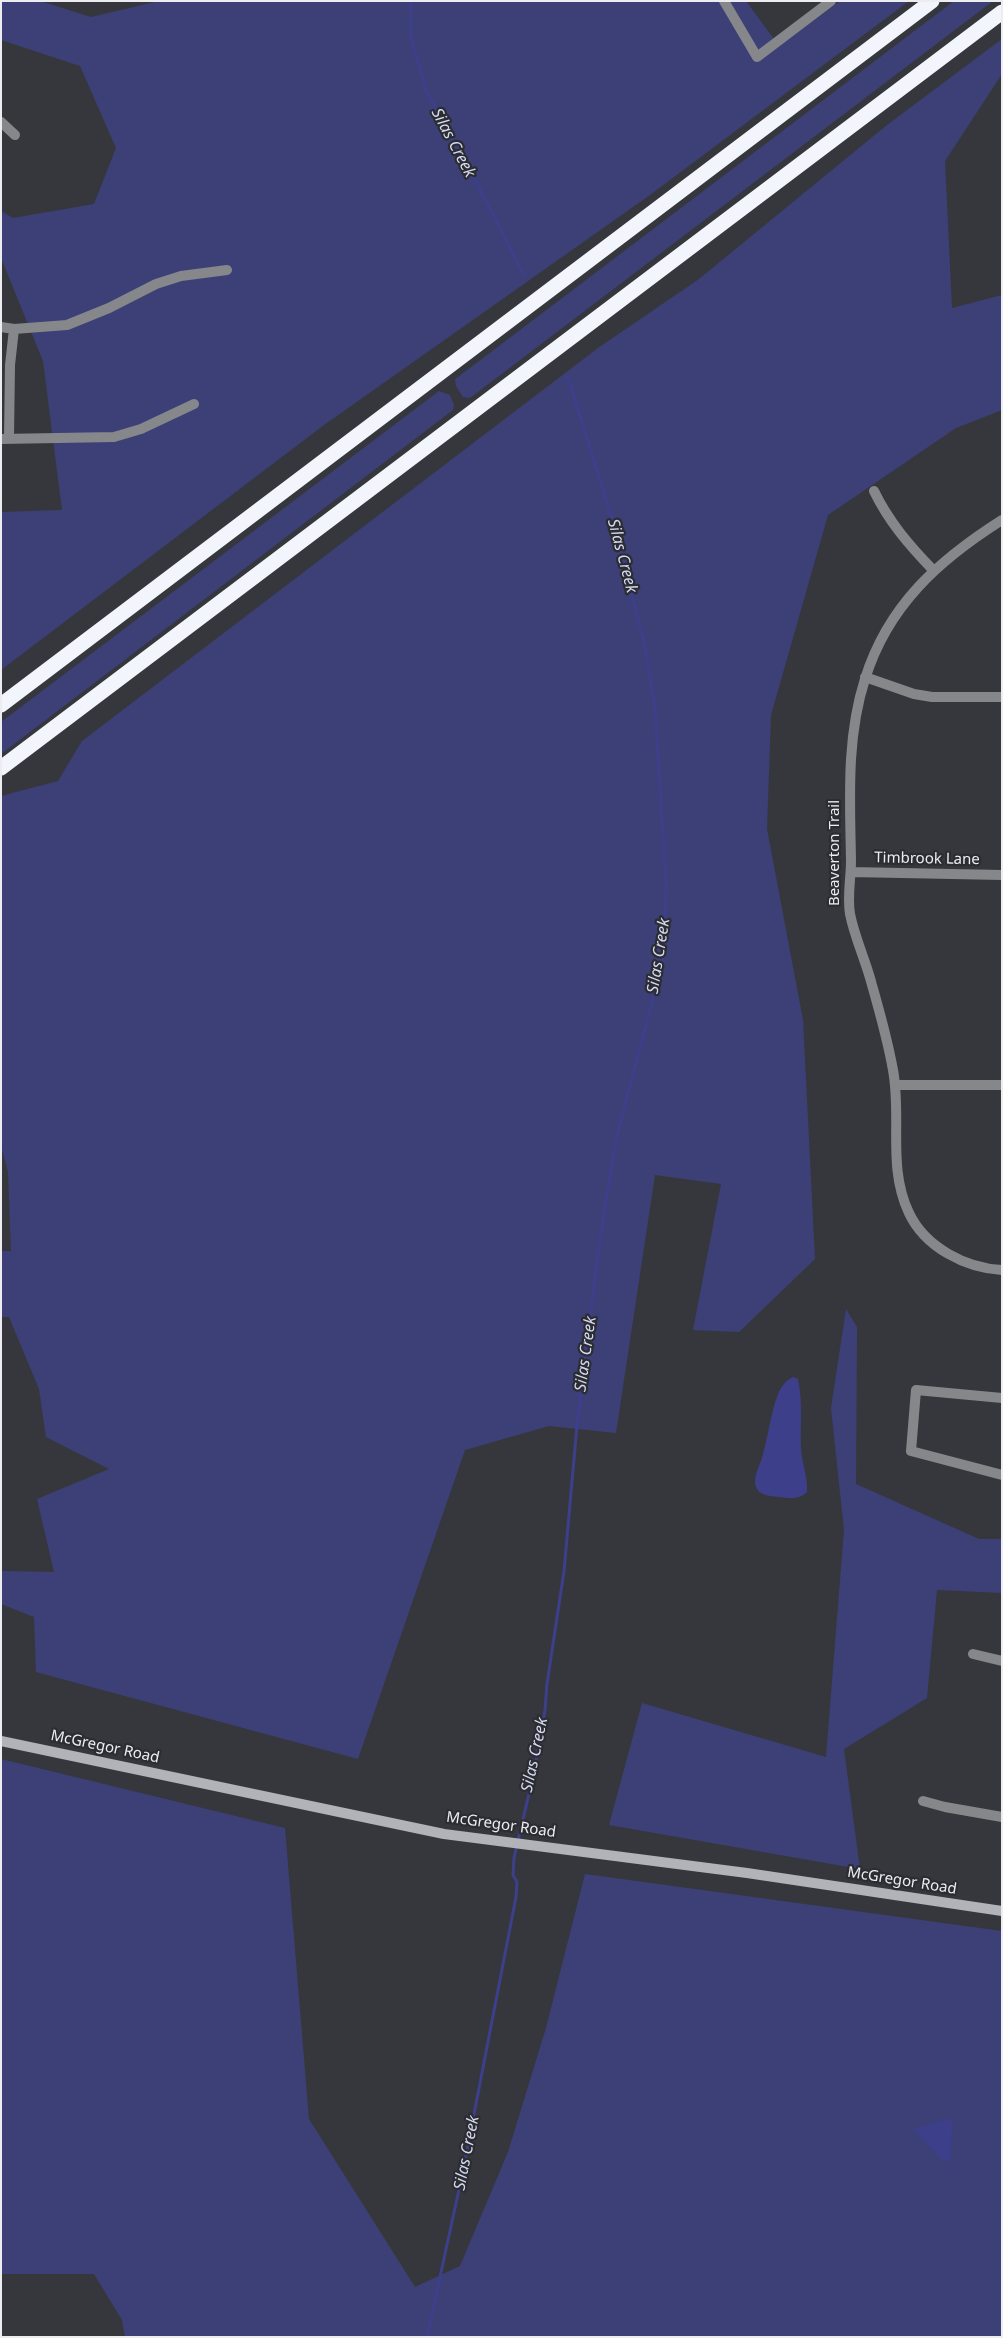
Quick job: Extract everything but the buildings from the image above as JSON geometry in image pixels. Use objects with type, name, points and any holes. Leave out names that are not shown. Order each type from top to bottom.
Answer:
[{"type":"highway","points":[[1,705],[932,1]]},
{"type":"highway","points":[[1,768],[1002,12]]},
{"type":"street","points":[[724,1],[757,57],[831,1]]},
{"type":"street","points":[[1,122],[15,135]]},
{"type":"street","points":[[1,327],[14,329],[67,325],[109,308],[156,284],[181,276],[228,270]]},
{"type":"street","points":[[14,329],[5,439],[114,437],[141,430],[194,404]]},
{"type":"street","points":[[874,491],[893,525],[907,544],[933,570]]},
{"type":"street","name":"Beaverton Trail","points":[[1002,520],[968,542],[933,570],[896,615],[874,654],[865,677],[856,709],[850,756],[850,912],[858,944],[872,983],[895,1085],[895,1156],[898,1178],[909,1214],[925,1235],[955,1258],[980,1267],[1002,1270]]},
{"type":"street","points":[[865,677],[914,694],[932,697],[1002,698]]},
{"type":"street","name":"Timbrook Lane","points":[[851,872],[1002,875]]},
{"type":"street","points":[[895,1085],[1002,1085]]},
{"type":"street","points":[[1002,1398],[916,1390],[911,1451],[1002,1475]]},
{"type":"street","points":[[973,1654],[1002,1661]]},
{"type":"street","name":"McGregor Road","points":[[1,1741],[444,1834],[747,1873],[1002,1911]]},
{"type":"street","points":[[923,1801],[1002,1817]]},
{"type":"shaded area","points":[[1,1],[40,1],[91,17],[159,1],[746,1],[779,46],[840,1],[909,1],[650,195],[324,425],[1,670],[1,512],[62,510],[43,361],[1,258],[1,211],[13,218],[94,204],[116,148],[80,66],[1,40]]},
{"type":"shaded area","points":[[954,1],[993,1],[470,398],[463,397],[456,386],[455,379]]},
{"type":"shaded area","points":[[1002,39],[1002,74],[945,161],[952,308],[1002,295],[1002,410],[956,428],[828,515],[771,715],[767,829],[803,1020],[815,1259],[739,1332],[693,1330],[721,1184],[655,1175],[616,1433],[549,1426],[465,1450],[358,1759],[36,1672],[34,1617],[1,1604],[1,1571],[54,1572],[37,1499],[109,1469],[46,1437],[39,1389],[9,1317],[1,1317],[1,1251],[11,1251],[8,1172],[1,1146],[1,796],[58,781],[82,741],[598,348],[699,279],[887,125]]},
{"type":"shaded area","points":[[439,391],[450,395],[454,405],[453,410],[1,754],[1,722]]},
{"type":"shaded area","points":[[846,1309],[857,1327],[856,1484],[979,1539],[1002,1539],[1002,1593],[937,1590],[927,1698],[844,1749],[860,1869],[609,1825],[642,1703],[826,1757],[844,1530],[831,1408]]},
{"type":"shaded area","points":[[793,1377],[798,1379],[800,1388],[801,1449],[807,1481],[807,1492],[794,1498],[769,1496],[762,1494],[758,1490],[755,1484],[755,1477],[761,1461],[778,1394],[784,1384]]},
{"type":"shaded area","points":[[1,1759],[285,1828],[309,2119],[415,2287],[460,2266],[508,2152],[546,2028],[585,1874],[1002,1931],[1002,2337],[125,2337],[122,2320],[94,2274],[1,2274]]},
{"type":"shaded area","points":[[952,2119],[951,2157],[948,2161],[943,2161],[914,2130],[935,2122]]},
{"type":"waterway","name":"Silas Creek","points":[[411,1],[411,38],[427,93],[471,172],[524,275]]},
{"type":"waterway","name":"Silas Creek","points":[[427,2337],[463,2171],[516,1897],[517,1882],[513,1875],[514,1858],[534,1772],[545,1710],[547,1684],[564,1571],[577,1425],[598,1253],[611,1169],[618,1132],[662,964],[667,927],[665,921],[666,882],[655,708],[645,646],[616,532],[568,377]]}]
